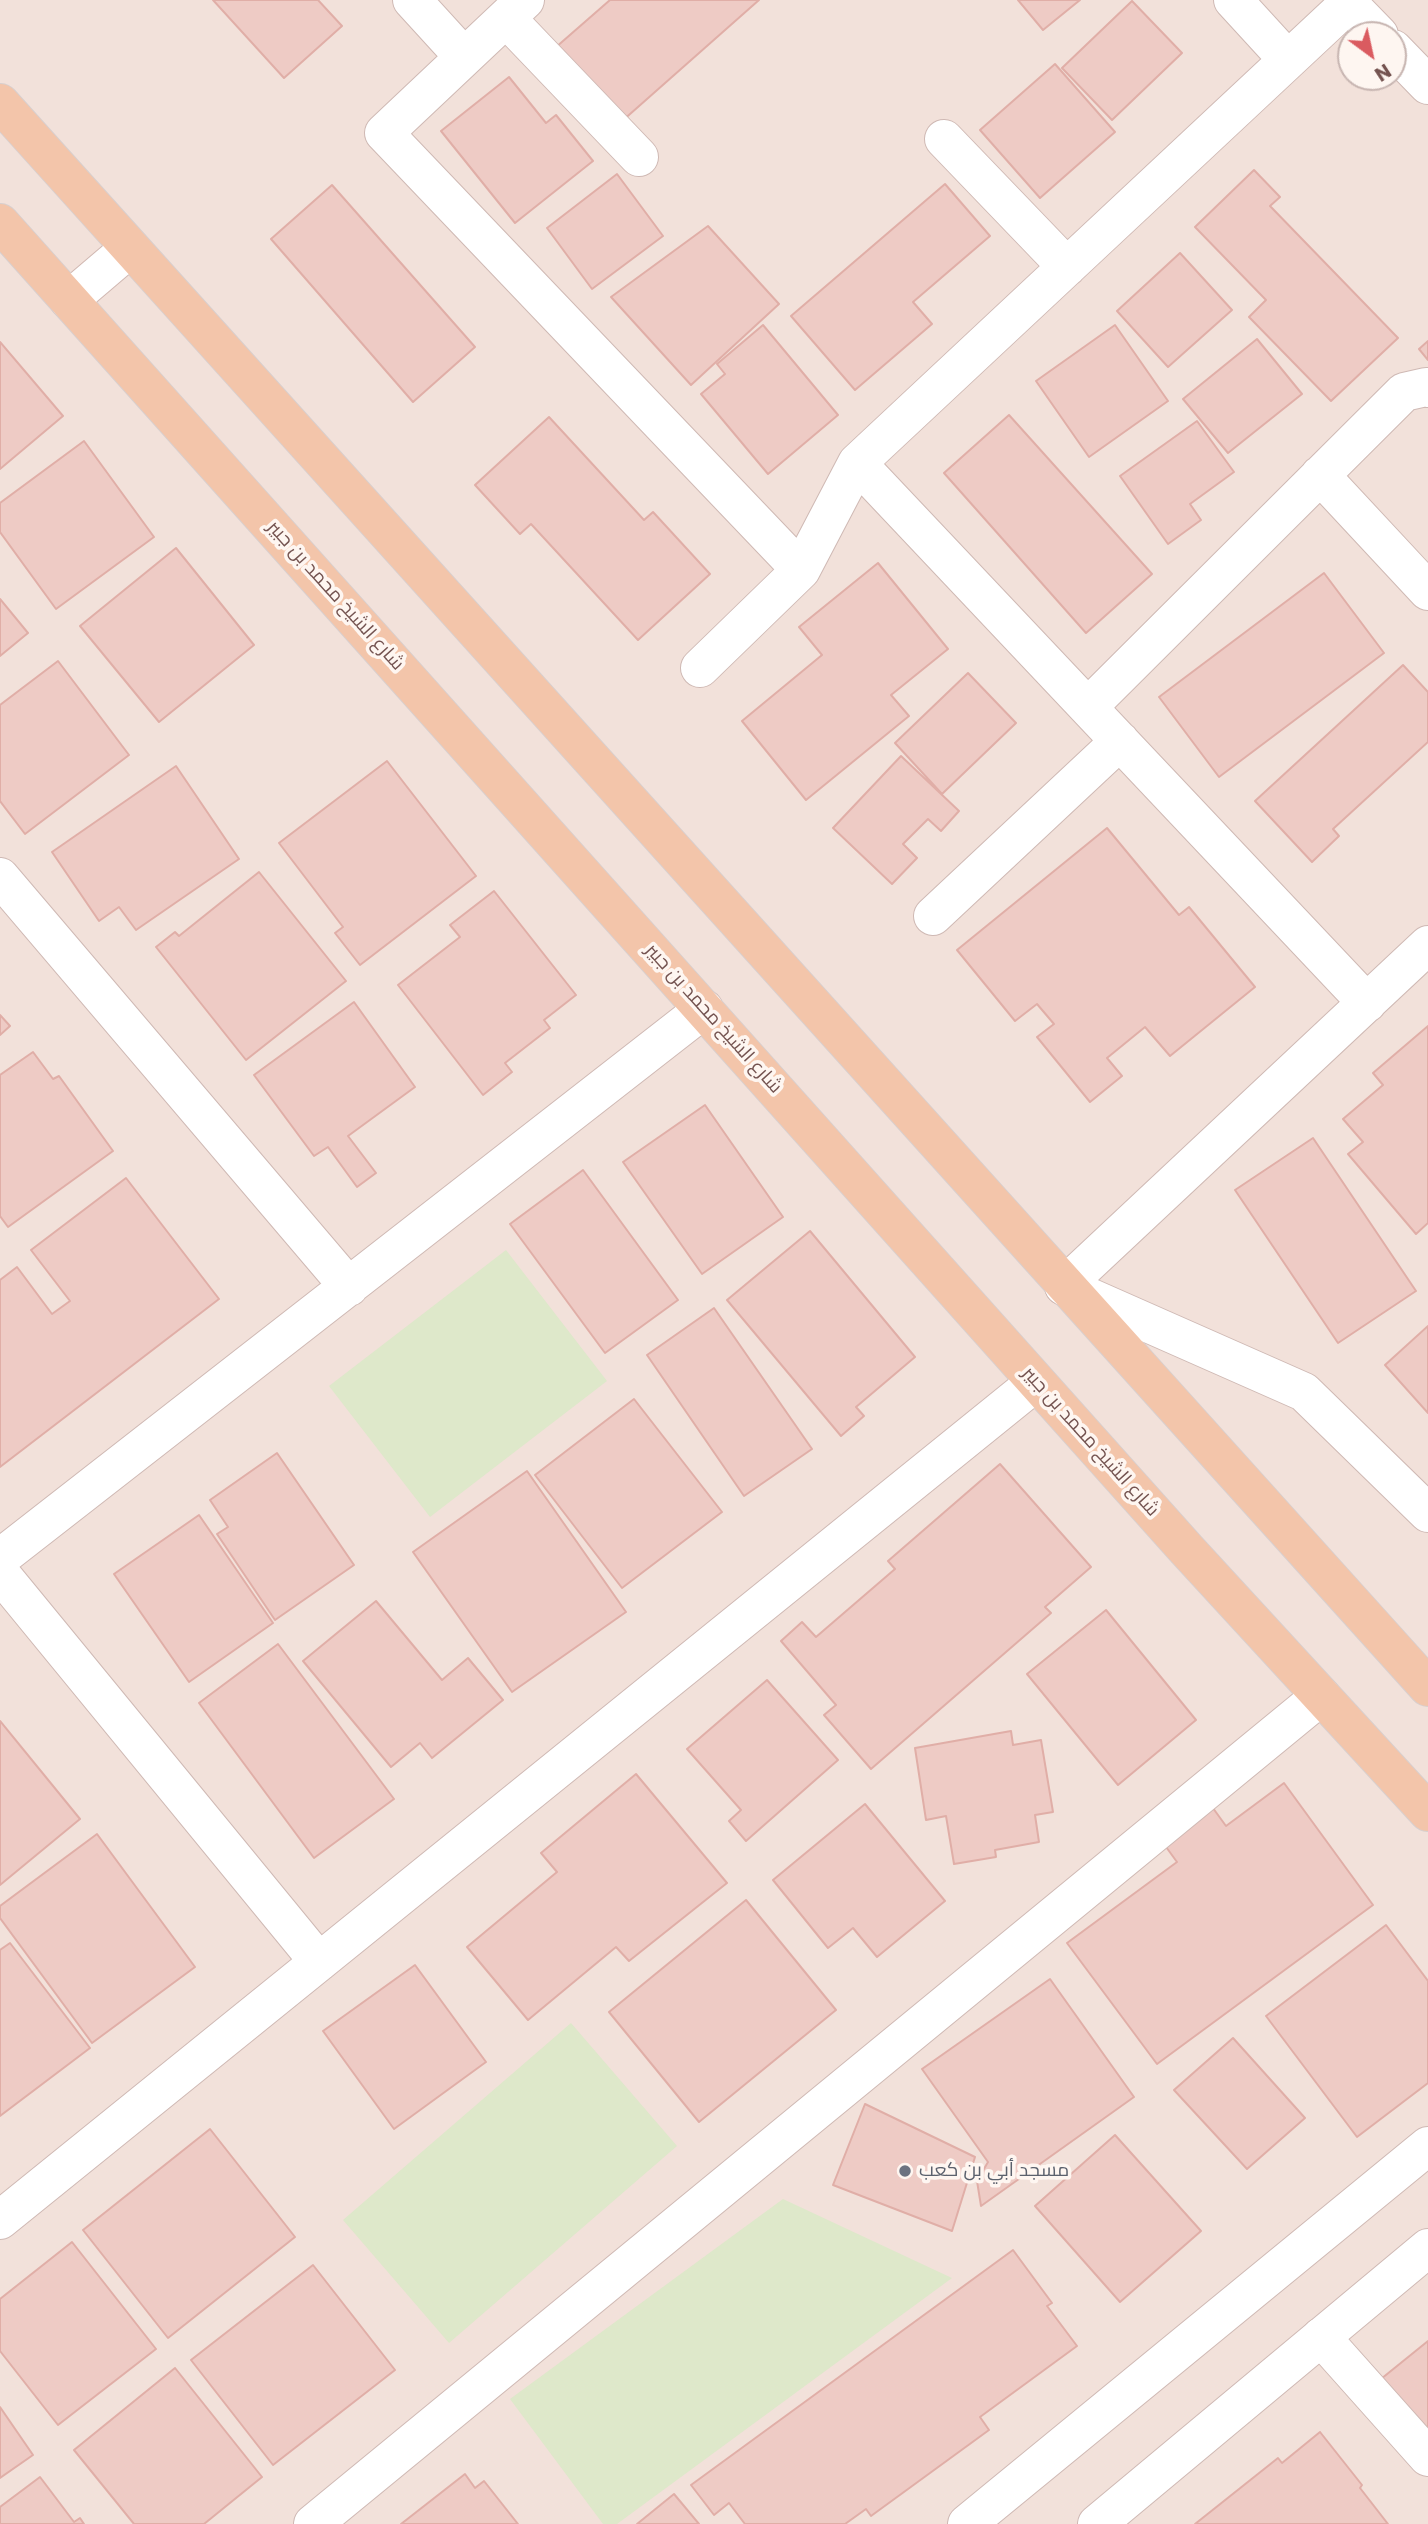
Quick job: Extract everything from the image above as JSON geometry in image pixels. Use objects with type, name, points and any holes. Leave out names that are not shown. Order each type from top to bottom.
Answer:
[{"type":"main road","points":[[0,103],[1428,1688]]},
{"type":"main road","name":"شارع الشيخ محمد بن جبير","points":[[0,223],[1037,1382],[1428,1812]]},
{"type":"street","points":[[412,0],[464,57]]},
{"type":"street","points":[[1233,0],[1288,60]]},
{"type":"street","points":[[700,668],[801,570],[857,464],[1347,2],[1365,21]]},
{"type":"street","points":[[639,157],[516,9],[384,133],[801,570]]},
{"type":"street","points":[[1407,63],[1428,85]]},
{"type":"street","points":[[944,139],[1067,267]]},
{"type":"street","points":[[69,300],[130,248]]},
{"type":"street","points":[[1088,707],[1404,392],[1428,388]]},
{"type":"street","points":[[857,464],[1367,1003]]},
{"type":"street","points":[[1320,475],[1428,591]]},
{"type":"street","points":[[933,916],[1120,741]]},
{"type":"street","points":[[0,877],[349,1287]]},
{"type":"street","points":[[1428,945],[1064,1286],[1304,1392],[1428,1513]]},
{"type":"street","points":[[0,1558],[704,1009]]},
{"type":"street","points":[[0,2220],[1037,1382]]},
{"type":"street","points":[[0,1573],[319,1962]]},
{"type":"street","points":[[313,2524],[1321,1696]]},
{"type":"street","points":[[967,2524],[1428,2146]]},
{"type":"street","points":[[1097,2524],[1428,2248]]},
{"type":"street","points":[[1321,2337],[1428,2457]]},
{"type":"shaded area","points":[[0,0],[1428,0],[1428,2524],[0,2524]]},
{"type":"green space","points":[[506,1250],[607,1381],[430,1517],[329,1386]]},
{"type":"green space","points":[[571,2023],[677,2146],[449,2343],[343,2220]]},
{"type":"green space","points":[[783,2199],[952,2278],[617,2524],[603,2524],[510,2399]]},
{"type":"building","points":[[213,0],[318,0],[342,26],[284,78]]},
{"type":"building","points":[[610,0],[759,0],[621,122],[555,48]]},
{"type":"building","points":[[1018,0],[1080,0],[1043,30]]},
{"type":"building","points":[[1132,1],[1182,53],[1112,120],[1062,68]]},
{"type":"building","points":[[1055,64],[1115,132],[1040,198],[980,130]]},
{"type":"building","points":[[509,77],[546,123],[556,115],[593,161],[515,223],[441,131]]},
{"type":"building","points":[[1254,170],[1280,197],[1270,206],[1398,338],[1331,401],[1249,317],[1266,300],[1195,227]]},
{"type":"building","points":[[617,174],[663,236],[592,289],[547,228]]},
{"type":"building","points":[[945,184],[990,236],[913,302],[932,324],[855,390],[791,316]]},
{"type":"building","points":[[332,185],[475,347],[413,402],[271,239]]},
{"type":"building","points":[[708,226],[779,304],[691,385],[611,297]]},
{"type":"building","points":[[1180,253],[1232,310],[1168,367],[1117,311]]},
{"type":"building","points":[[763,325],[838,415],[768,474],[701,394],[725,374],[717,364]]},
{"type":"building","points":[[1115,325],[1168,401],[1089,457],[1036,381]]},
{"type":"building","points":[[1257,339],[1302,394],[1228,453],[1183,399]]},
{"type":"building","points":[[1428,341],[1428,360],[1419,349]]},
{"type":"building","points":[[0,342],[63,416],[0,469]]},
{"type":"building","points":[[1009,415],[1152,574],[1086,633],[944,473]]},
{"type":"building","points":[[549,417],[644,520],[653,512],[710,574],[638,640],[531,524],[520,534],[475,485]]},
{"type":"building","points":[[1197,421],[1234,472],[1190,504],[1201,520],[1168,544],[1120,476]]},
{"type":"building","points":[[84,441],[154,537],[56,609],[0,532],[0,503]]},
{"type":"building","points":[[176,548],[254,645],[159,722],[80,626]]},
{"type":"building","points":[[878,563],[948,649],[891,695],[909,716],[806,800],[742,721],[822,655],[799,627]]},
{"type":"building","points":[[1324,573],[1384,653],[1219,777],[1159,697]]},
{"type":"building","points":[[0,599],[28,633],[0,656]]},
{"type":"building","points":[[58,661],[129,755],[25,834],[0,801],[0,705]]},
{"type":"building","points":[[1403,665],[1428,692],[1428,742],[1333,829],[1339,836],[1312,862],[1255,801]]},
{"type":"building","points":[[968,673],[1016,723],[942,794],[895,743]]},
{"type":"building","points":[[901,756],[959,811],[941,831],[928,819],[903,844],[917,858],[892,884],[833,828]]},
{"type":"building","points":[[387,761],[476,876],[360,965],[335,933],[343,927],[279,843]]},
{"type":"building","points":[[176,766],[239,859],[136,930],[119,907],[99,921],[52,852]]},
{"type":"building","points":[[1107,828],[1179,915],[1189,907],[1255,987],[1170,1056],[1145,1027],[1107,1058],[1122,1076],[1090,1102],[1037,1037],[1054,1024],[1037,1004],[1015,1021],[957,950]]},
{"type":"building","points":[[259,872],[346,981],[246,1060],[156,947],[175,932],[179,936]]},
{"type":"building","points":[[494,891],[576,995],[544,1020],[550,1028],[505,1063],[512,1072],[483,1095],[398,985],[460,937],[450,925]]},
{"type":"building","points":[[354,1002],[415,1087],[348,1136],[376,1173],[357,1187],[328,1147],[314,1156],[254,1075]]},
{"type":"building","points":[[0,1015],[10,1026],[0,1035]]},
{"type":"building","points":[[1428,1026],[1428,1223],[1416,1234],[1348,1154],[1363,1142],[1343,1119],[1383,1085],[1373,1073]]},
{"type":"building","points":[[33,1052],[53,1079],[59,1076],[113,1151],[8,1227],[0,1216],[0,1075]]},
{"type":"building","points":[[705,1105],[783,1217],[702,1274],[623,1162]]},
{"type":"building","points":[[1313,1138],[1416,1291],[1338,1343],[1235,1190]]},
{"type":"building","points":[[583,1170],[678,1300],[605,1353],[510,1224]]},
{"type":"building","points":[[126,1178],[219,1299],[0,1467],[0,1280],[17,1267],[52,1314],[70,1301],[31,1250]]},
{"type":"building","points":[[810,1231],[915,1357],[856,1407],[864,1416],[841,1436],[727,1300]]},
{"type":"building","points":[[714,1308],[812,1449],[744,1496],[647,1355]]},
{"type":"building","points":[[1428,1326],[1428,1413],[1385,1365]]},
{"type":"building","points":[[634,1399],[722,1512],[622,1588],[535,1475]]},
{"type":"building","points":[[277,1453],[354,1565],[275,1620],[217,1534],[228,1527],[210,1500]]},
{"type":"building","points":[[1000,1464],[1091,1567],[1045,1607],[1051,1613],[871,1769],[824,1715],[836,1705],[781,1641],[802,1622],[816,1637],[895,1569],[888,1561]]},
{"type":"building","points":[[527,1471],[626,1612],[512,1692],[413,1552]]},
{"type":"building","points":[[199,1515],[273,1623],[189,1682],[114,1574]]},
{"type":"building","points":[[376,1601],[442,1680],[468,1658],[503,1700],[432,1758],[420,1743],[391,1767],[303,1661]]},
{"type":"building","points":[[1106,1610],[1196,1720],[1118,1785],[1027,1674]]},
{"type":"building","points":[[278,1644],[394,1799],[314,1858],[199,1703]]},
{"type":"building","points":[[767,1680],[838,1760],[746,1841],[729,1821],[741,1810],[687,1749]]},
{"type":"building","points":[[0,1721],[80,1819],[0,1885]]},
{"type":"building","points":[[1011,1731],[1013,1745],[1041,1740],[1053,1812],[1035,1815],[1039,1842],[995,1850],[996,1857],[954,1864],[946,1816],[926,1820],[915,1748]]},
{"type":"building","points":[[636,1774],[727,1883],[629,1961],[616,1947],[528,2020],[467,1947],[557,1872],[541,1853]]},
{"type":"building","points":[[1284,1783],[1373,1905],[1157,2064],[1067,1943],[1177,1862],[1161,1840],[1210,1804],[1226,1826]]},
{"type":"building","points":[[865,1804],[945,1901],[877,1957],[853,1928],[828,1948],[773,1880]]},
{"type":"building","points":[[97,1834],[195,1967],[92,2043],[0,1918],[0,1906]]},
{"type":"building","points":[[746,1900],[836,2010],[699,2122],[609,2012]]},
{"type":"building","points":[[1386,1925],[1428,1981],[1428,2083],[1357,2137],[1266,2016]]},
{"type":"building","points":[[10,1943],[90,2048],[0,2116],[0,1950]]},
{"type":"building","points":[[415,1965],[486,2062],[394,2129],[323,2031]]},
{"type":"building","points":[[1050,1979],[1134,2097],[981,2206],[977,2181],[988,2162],[922,2069]]},
{"type":"building","points":[[1233,2038],[1305,2118],[1247,2169],[1174,2090]]},
{"type":"building","name":"مسجد أبي بن كعب","points":[[865,2104],[975,2157],[952,2231],[833,2185]]},
{"type":"building","points":[[210,2129],[295,2237],[168,2338],[83,2230]]},
{"type":"building","points":[[1115,2135],[1201,2231],[1120,2302],[1035,2206]]},
{"type":"building","points":[[72,2242],[156,2349],[58,2425],[0,2351],[0,2299]]},
{"type":"building","points":[[1013,2250],[1052,2303],[1047,2306],[1077,2346],[980,2417],[989,2430],[871,2516],[866,2509],[845,2524],[745,2524],[729,2503],[714,2515],[691,2485]]},
{"type":"building","points":[[313,2265],[395,2370],[273,2465],[191,2360]]},
{"type":"building","points":[[1428,2341],[1428,2446],[1376,2383]]},
{"type":"building","points":[[175,2368],[262,2477],[204,2524],[134,2524],[74,2450]]},
{"type":"building","points":[[0,2407],[33,2455],[0,2478]]},
{"type":"building","points":[[1320,2432],[1362,2485],[1360,2488],[1388,2524],[1195,2524],[1278,2458],[1282,2463]]},
{"type":"building","points":[[465,2474],[475,2488],[484,2481],[518,2524],[401,2524]]},
{"type":"building","points":[[40,2477],[74,2522],[80,2518],[84,2524],[0,2524],[0,2507]]},
{"type":"building","points":[[674,2494],[699,2524],[637,2524]]},
{"type":"place","name":"مسجد أبي بن كعب","points":[[905,2171]]}]
